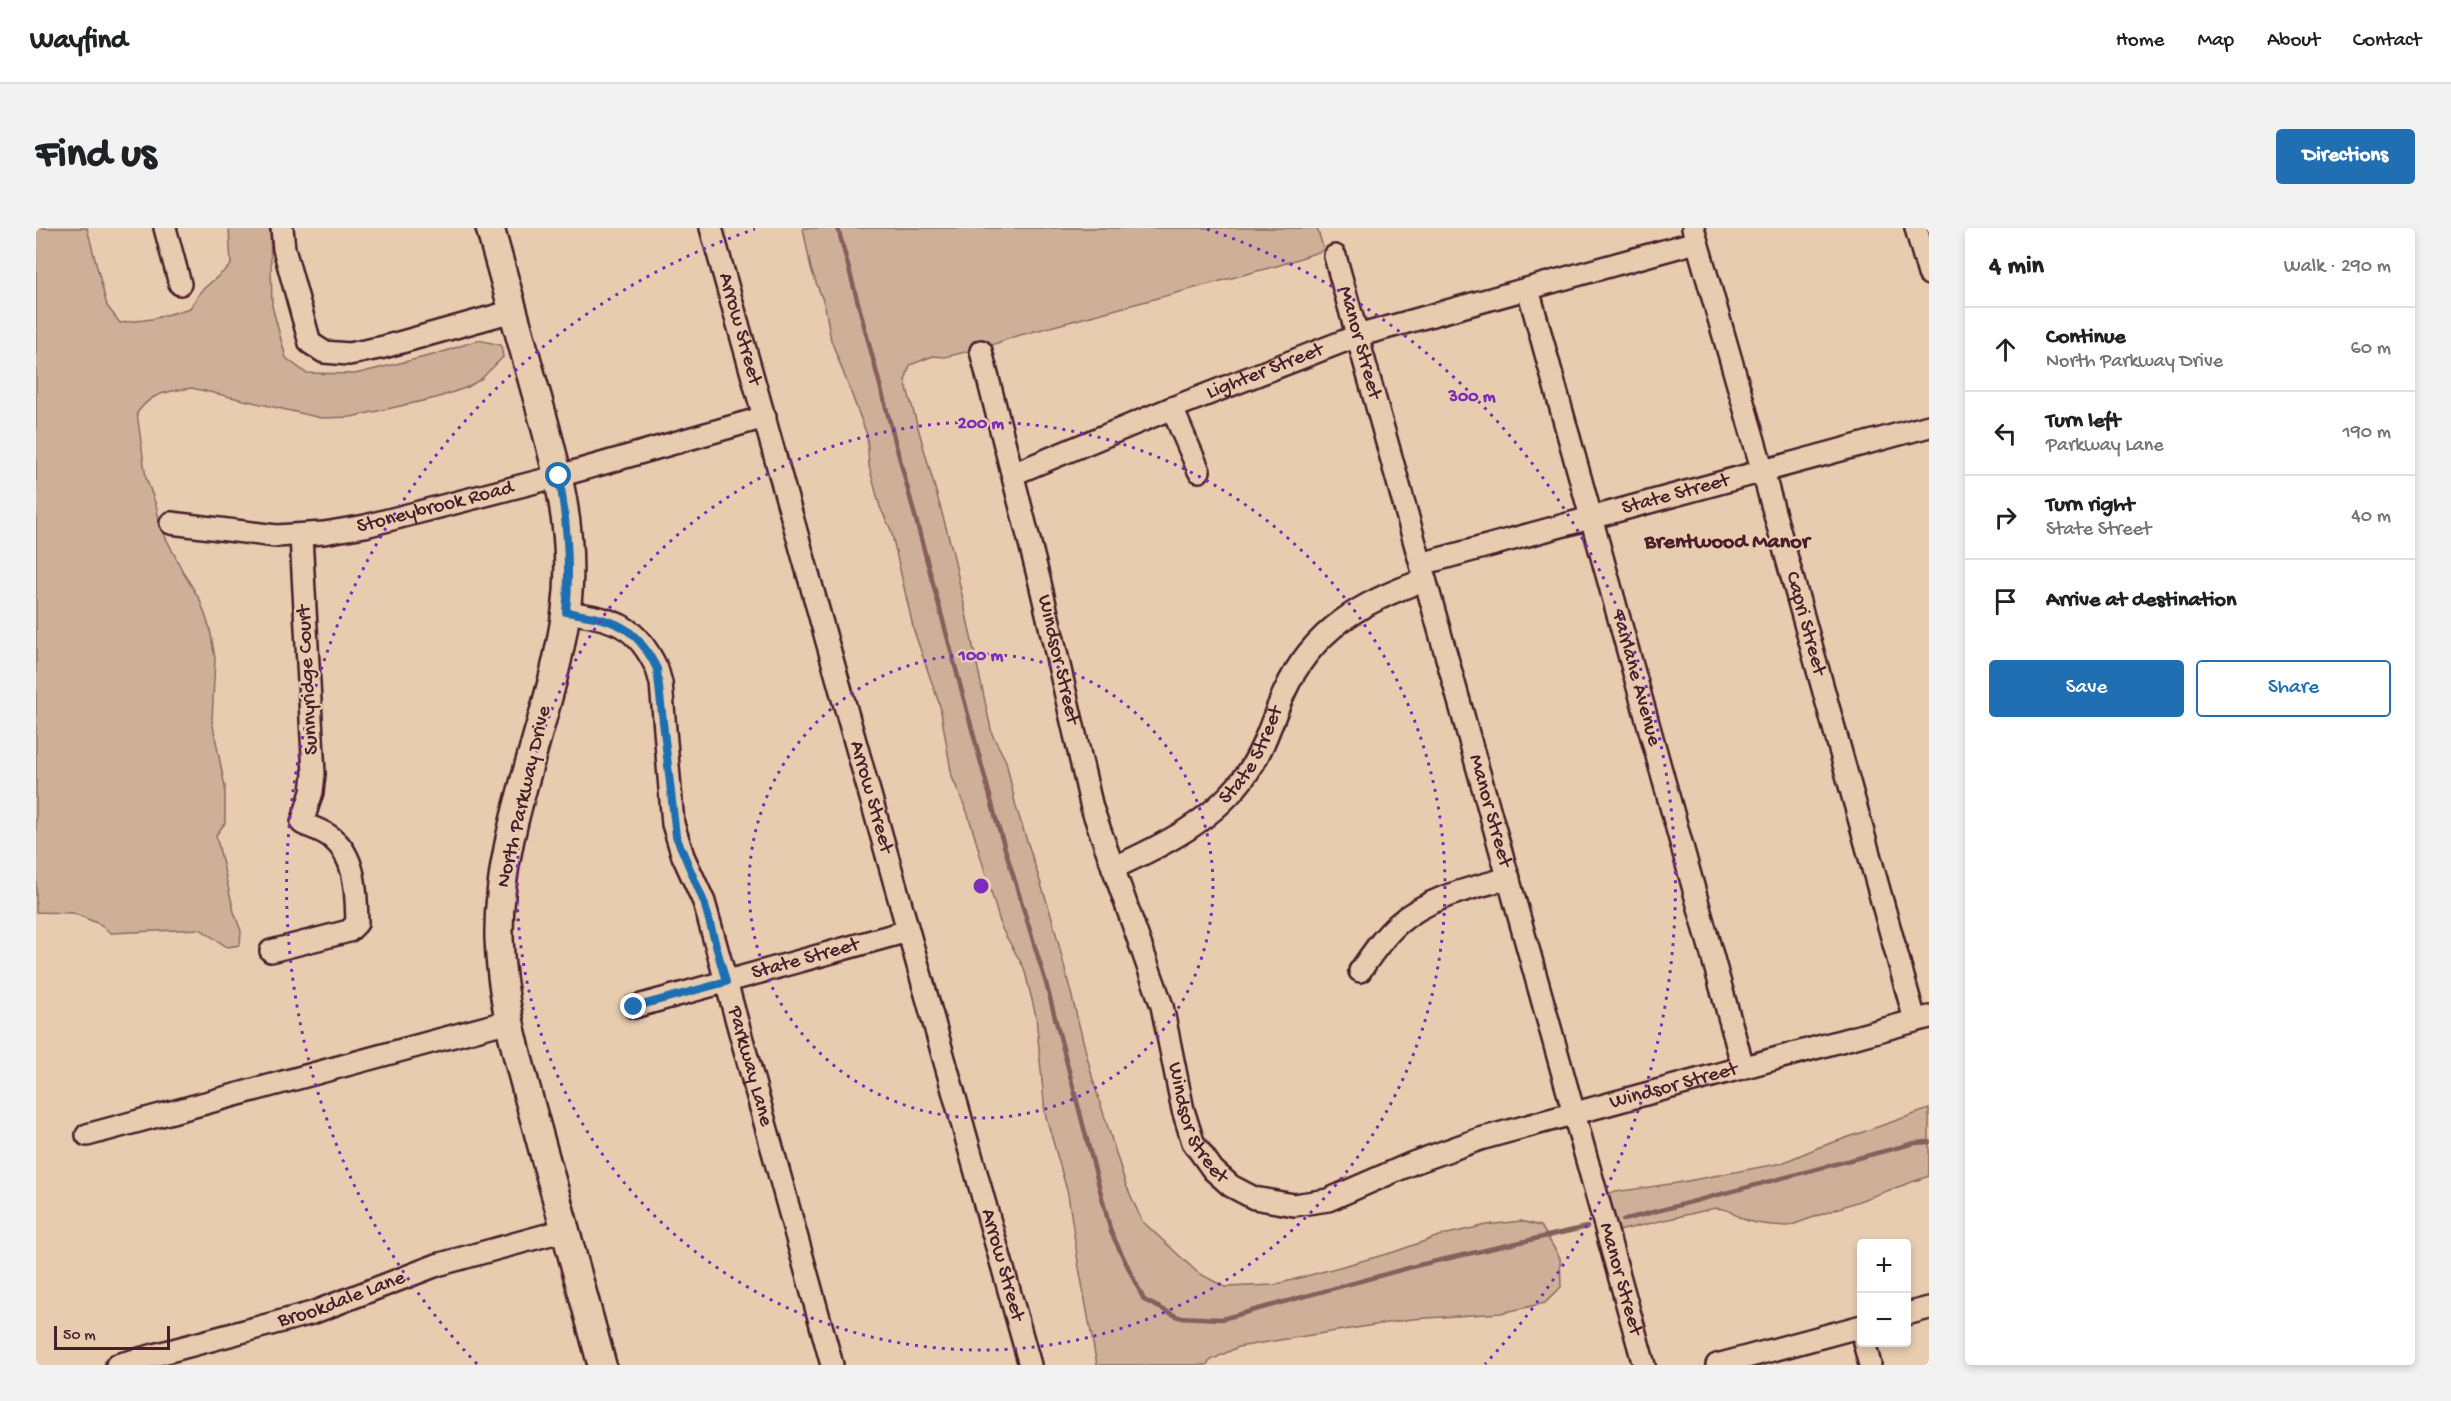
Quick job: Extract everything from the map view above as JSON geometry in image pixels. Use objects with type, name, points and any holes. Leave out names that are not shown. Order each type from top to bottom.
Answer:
[{"type":"main road","name":"North Parkway Drive","points":[[490,228],[559,476],[568,540],[569,589],[559,656],[511,839],[501,890],[499,919],[501,971],[509,1021],[602,1365]]},
{"type":"street","points":[[165,228],[180,284]]},
{"type":"street","points":[[282,228],[284,249],[310,343],[324,352],[349,354],[384,347],[513,311]]},
{"type":"street","name":"Arrow Street","points":[[711,228],[1030,1365]]},
{"type":"street","points":[[1916,228],[1929,274]]},
{"type":"street","name":"Lighter Street","points":[[1013,474],[1172,408],[1357,336],[1528,289],[1695,235]]},
{"type":"street","name":"Capri Street","points":[[1695,235],[1922,1019]]},
{"type":"street","name":"Manor Street","points":[[1335,256],[1644,1365]]},
{"type":"street","name":"Fairlane Avenue","points":[[1528,289],[1743,1067]]},
{"type":"street","name":"Windsor Street","points":[[981,351],[1040,583],[1092,808],[1162,1006],[1189,1131],[1213,1170],[1243,1194],[1280,1204],[1319,1202],[1446,1150],[1922,1019]]},
{"type":"street","points":[[1172,408],[1198,471]]},
{"type":"street","name":"Stoneybrook Road","points":[[171,523],[260,534],[301,536],[365,526],[559,476],[765,417]]},
{"type":"street","name":"State Street","points":[[1113,868],[1160,847],[1189,830],[1238,785],[1256,758],[1292,678],[1308,653],[1327,632],[1365,604],[1423,572],[1591,518],[1929,426]]},
{"type":"street","name":"Sunnyridge Court","points":[[271,951],[349,931],[357,923],[356,890],[350,864],[330,836],[302,823],[312,792],[314,774],[301,536]]},
{"type":"street","name":"Parkway Lane","points":[[566,612],[614,621],[623,625],[638,637],[648,650],[657,669],[676,836],[704,902],[832,1365]]},
{"type":"street","points":[[1360,971],[1382,941],[1404,918],[1442,898],[1509,878]]},
{"type":"street","name":"State Street","points":[[634,1007],[908,931]]},
{"type":"street","points":[[87,1135],[509,1021]]},
{"type":"street","name":"Brookdale Lane","points":[[117,1365],[312,1313],[437,1264],[565,1230]]},
{"type":"street","points":[[1911,1313],[1929,1308]]},
{"type":"street","points":[[1717,1365],[1857,1334]]},
{"type":"street","points":[[1866,1347],[1870,1365]]},
{"type":"shaded area","points":[[36,228],[87,228],[107,306],[120,323],[152,319],[190,308],[201,291],[231,265],[229,228],[270,228],[272,306],[286,358],[306,373],[355,374],[437,354],[478,340],[501,345],[503,357],[481,379],[468,387],[436,398],[351,417],[321,418],[192,388],[161,394],[149,401],[137,413],[146,478],[156,505],[161,528],[200,600],[210,629],[215,658],[212,721],[225,787],[225,823],[216,835],[234,912],[241,931],[240,945],[227,947],[200,929],[111,933],[97,923],[73,913],[36,912]]},
{"type":"shaded area","points":[[803,228],[1317,228],[1324,250],[1280,265],[1013,337],[989,346],[945,357],[933,356],[910,365],[905,381],[952,549],[992,734],[1006,761],[1016,807],[1052,918],[1093,1080],[1126,1185],[1142,1221],[1198,1273],[1225,1287],[1274,1285],[1394,1252],[1439,1236],[1486,1225],[1521,1221],[1541,1226],[1560,1258],[1561,1287],[1545,1303],[1501,1313],[1412,1319],[1238,1347],[1211,1360],[1206,1365],[1097,1365],[1068,1194],[1045,1113],[1036,1016],[1024,968],[1002,929],[968,814],[952,777],[940,706],[914,631],[891,530],[880,507],[869,466],[867,435],[831,340],[825,306],[811,269]]},
{"type":"shaded area","points":[[1929,1109],[1929,1176],[1789,1226],[1753,1222],[1727,1210],[1715,1208],[1618,1231],[1608,1193],[1677,1183],[1782,1163],[1817,1148]]},
{"type":"waterway","points":[[838,228],[996,819],[1046,983],[1111,1232],[1144,1300],[1178,1317],[1222,1319],[1419,1265],[1587,1227]]},
{"type":"waterway","points":[[1623,1220],[1915,1143],[1929,1142]]},
{"type":"district","name":"Brentwood Manor","points":[[1727,543]]},
{"type":"route","points":[[559,476],[568,540],[569,589],[566,612],[588,615],[623,625],[638,637],[648,650],[657,669],[661,683],[673,824],[683,856],[704,902],[726,982],[634,1007]]}]
